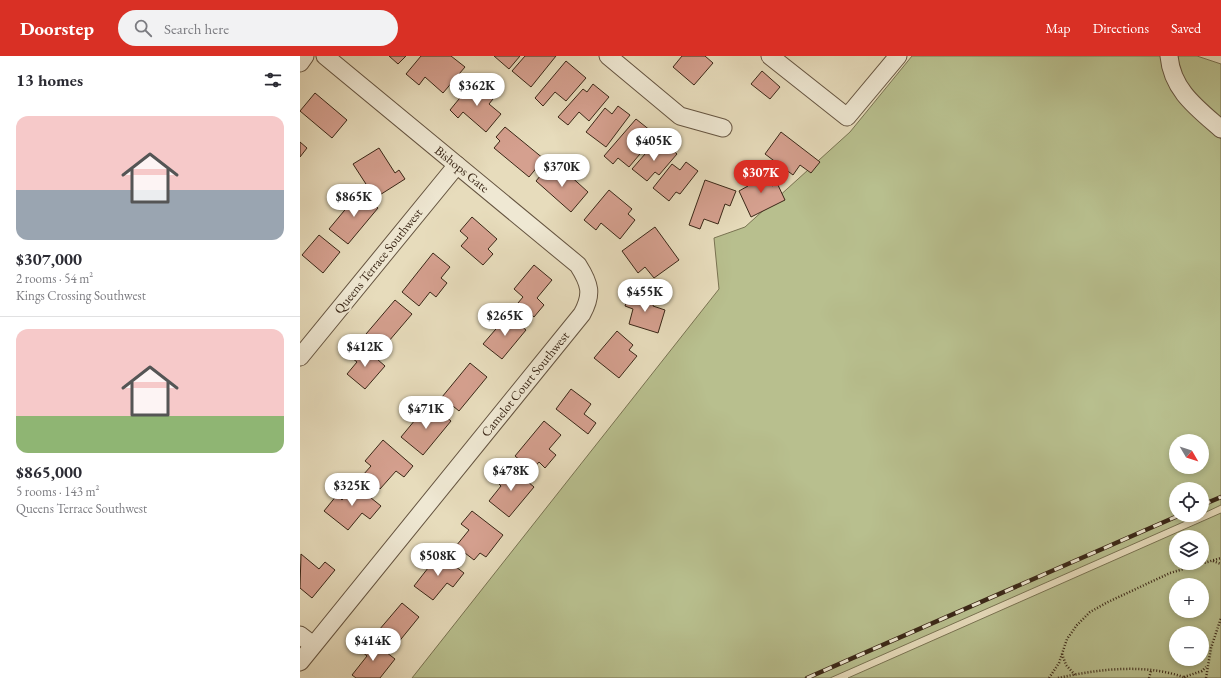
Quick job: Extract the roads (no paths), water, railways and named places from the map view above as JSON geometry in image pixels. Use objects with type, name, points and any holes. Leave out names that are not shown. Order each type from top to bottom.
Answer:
[{"type":"street","points":[[300,63],[305,56]]},
{"type":"street","name":"Bishops Gate","points":[[324,56],[578,265],[590,290]]},
{"type":"street","points":[[608,56],[680,116],[723,128]]},
{"type":"street","points":[[770,56],[847,117],[898,56]]},
{"type":"street","points":[[1170,56],[1170,69],[1184,95],[1221,129]]},
{"type":"street","name":"Queens Terrace Southwest","points":[[300,357],[457,165]]},
{"type":"street","name":"Camelot Court Southwest","points":[[300,662],[307,640],[582,314],[588,303],[590,290]]},
{"type":"railway","points":[[1209,502],[1221,497]]},
{"type":"railway","points":[[807,678],[1169,520]]}]
